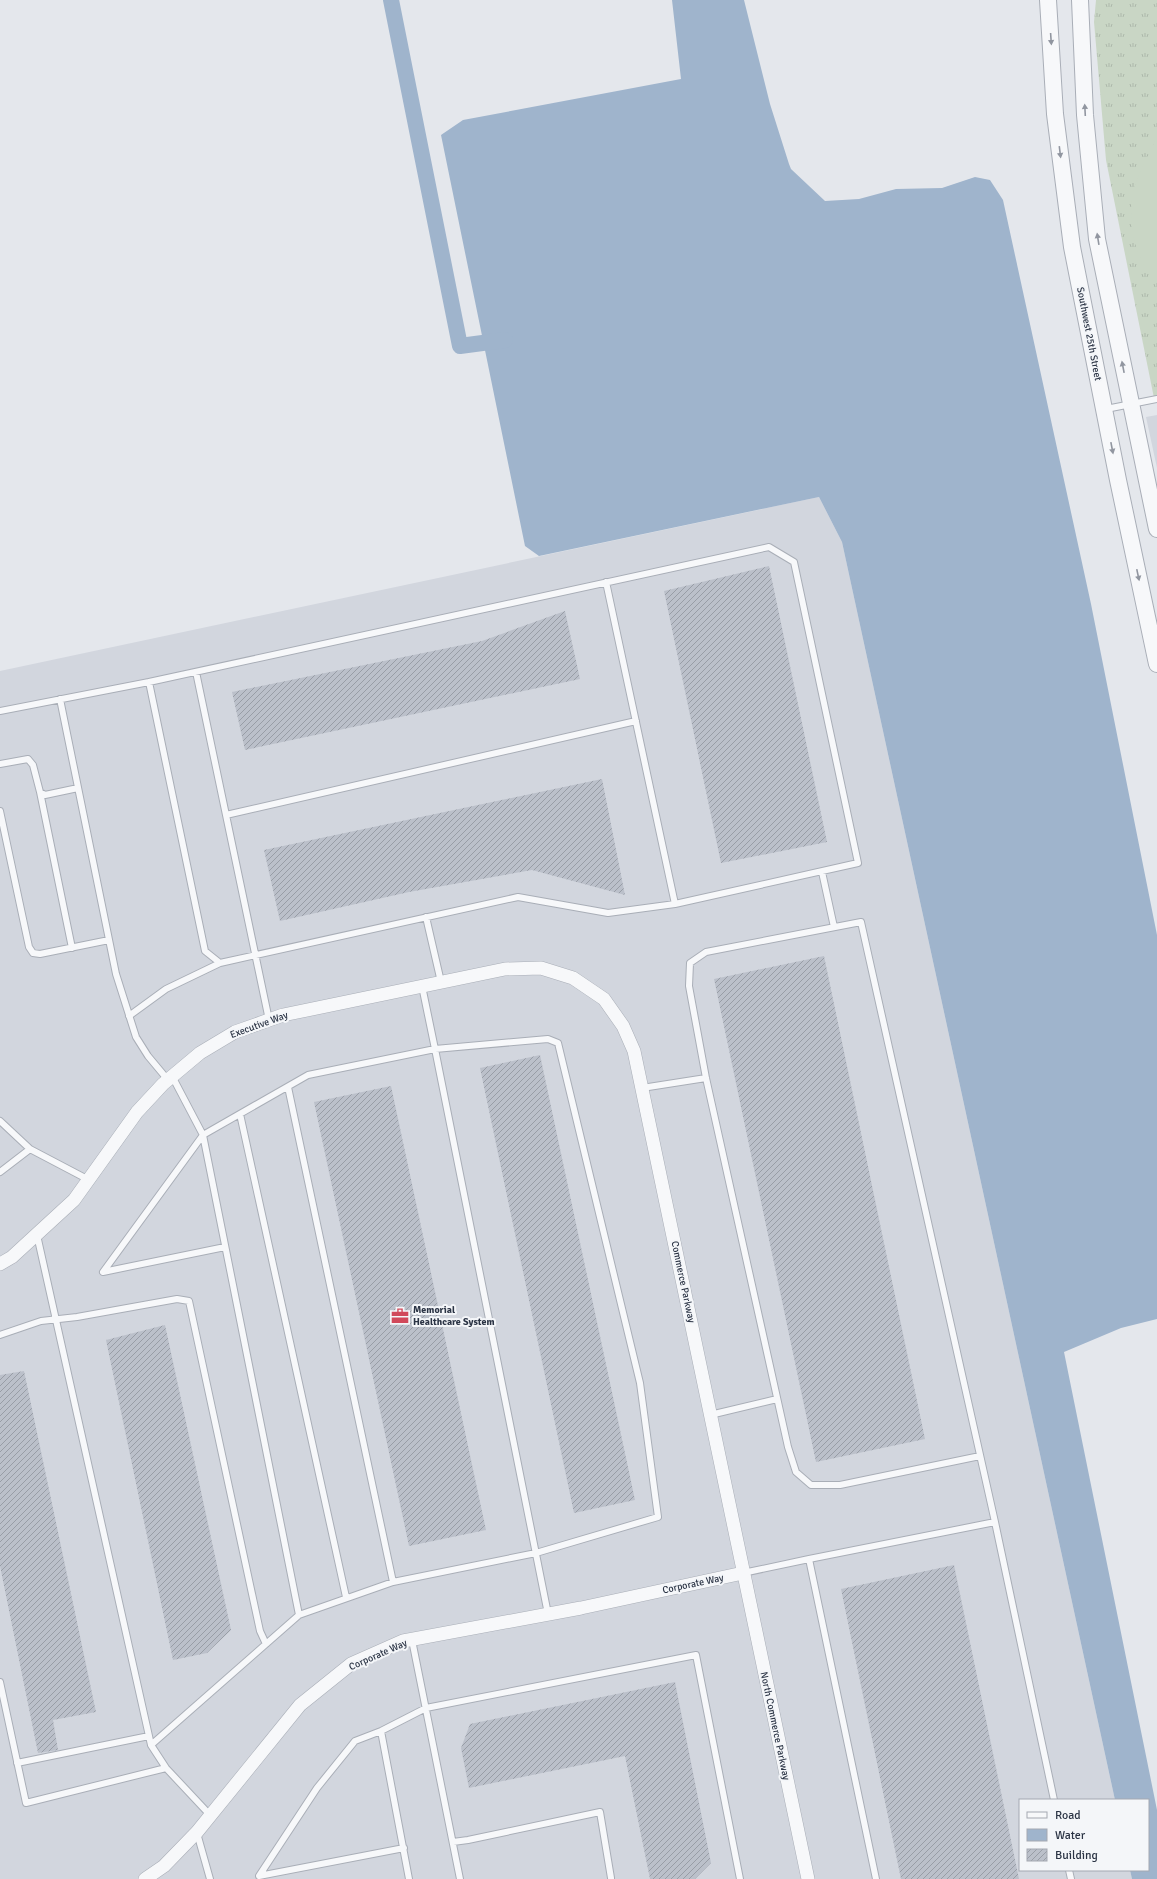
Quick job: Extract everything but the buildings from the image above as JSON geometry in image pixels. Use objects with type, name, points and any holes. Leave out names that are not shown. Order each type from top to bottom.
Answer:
[{"type":"street","name":"Southwest 25th Street","points":[[1048,0],[1056,114],[1072,247],[1157,664]]},
{"type":"street","points":[[1080,0],[1085,115],[1097,238],[1157,529]]},
{"type":"street","name":"Executive Way","points":[[0,1264],[12,1257],[74,1200],[137,1112],[170,1078],[200,1053],[234,1032],[283,1015],[505,969],[541,968],[573,978],[604,999]]},
{"type":"street","name":"Commerce Parkway","points":[[604,999],[623,1026],[634,1051],[743,1573]]},
{"type":"street","name":"Corporate Way","points":[[145,1879],[164,1866],[196,1832],[300,1705],[351,1664],[403,1641],[548,1614],[743,1573]]},
{"type":"street","name":"North Commerce Parkway","points":[[743,1573],[808,1879]]},
{"type":"lane","points":[[1105,410],[1157,399]]},
{"type":"lane","points":[[0,711],[150,682],[770,547],[794,562],[858,863],[675,904],[608,913],[518,897],[220,963],[166,989],[130,1016]]},
{"type":"lane","points":[[606,582],[675,904]]},
{"type":"lane","points":[[196,672],[269,1020]]},
{"type":"lane","points":[[150,682],[205,951],[220,963]]},
{"type":"lane","points":[[60,699],[116,974],[136,1037],[148,1056],[170,1078],[203,1135],[299,1615]]},
{"type":"lane","points":[[226,815],[636,721]]},
{"type":"lane","points":[[0,764],[28,759],[33,765],[40,792],[72,948]]},
{"type":"lane","points":[[40,792],[45,795],[78,788]]},
{"type":"lane","points":[[0,811],[29,947],[33,953],[40,954],[109,940]]},
{"type":"lane","points":[[822,872],[834,927]]},
{"type":"lane","points":[[426,917],[441,982]]},
{"type":"lane","points":[[980,1456],[840,1485],[811,1485],[796,1472],[788,1447],[777,1399],[706,1078],[689,986],[690,964],[706,952],[861,922],[995,1522],[1054,1799]]},
{"type":"lane","points":[[422,986],[548,1614]]},
{"type":"lane","points":[[151,1745],[299,1615],[346,1597],[392,1582],[536,1553],[658,1517],[640,1383],[558,1043],[548,1039],[435,1049],[308,1076],[203,1135],[103,1272],[225,1247]]},
{"type":"lane","points":[[642,1088],[706,1078]]},
{"type":"lane","points":[[288,1087],[392,1582]]},
{"type":"lane","points":[[240,1114],[346,1597]]},
{"type":"lane","points":[[0,1121],[30,1149],[89,1180]]},
{"type":"lane","points":[[0,1172],[30,1149]]},
{"type":"lane","points":[[37,1234],[151,1745],[166,1768],[210,1815]]},
{"type":"lane","points":[[0,1335],[40,1320],[56,1319],[177,1299],[189,1302],[260,1631],[266,1644]]},
{"type":"lane","points":[[710,1415],[777,1399]]},
{"type":"lane","points":[[743,1573],[995,1522]]},
{"type":"lane","points":[[809,1559],[876,1879]]},
{"type":"lane","points":[[412,1640],[460,1879]]},
{"type":"lane","points":[[404,1848],[259,1876],[317,1788],[355,1741],[381,1731],[426,1708],[696,1655],[740,1879]]},
{"type":"lane","points":[[0,1682],[26,1803],[166,1768]]},
{"type":"lane","points":[[381,1731],[410,1879]]},
{"type":"lane","points":[[17,1763],[149,1736]]},
{"type":"lane","points":[[453,1842],[600,1812],[611,1879],[607,1879]]},
{"type":"lane","points":[[196,1832],[210,1879]]},
{"type":"shaded area","points":[[1157,415],[1157,468],[1146,417]]},
{"type":"shaded area","points":[[819,497],[842,542],[1115,1799],[1019,1799],[1019,1871],[1130,1871],[1132,1879],[0,1879],[0,671]]},
{"type":"green space","points":[[1096,0],[1157,0],[1157,403],[1155,403],[1106,160],[1094,22]]},
{"type":"green space","points":[[1157,136],[1157,283],[1143,264],[1134,241],[1131,205],[1134,187]]},
{"type":"water","points":[[672,0],[744,0],[770,104],[791,169],[825,201],[859,199],[896,189],[942,188],[975,177],[990,180],[1003,200],[1091,604],[1157,935],[1157,1319],[1121,1328],[1064,1352],[1157,1810],[1157,1879],[1132,1879],[1130,1871],[1149,1871],[1149,1799],[1115,1799],[842,542],[819,497],[539,556],[525,546],[441,135],[463,120],[681,79]]},
{"type":"waterway","points":[[391,0],[460,346],[505,340]]},
{"type":"place","name":"Memorial Healthcare System","points":[[400,1316]]}]
